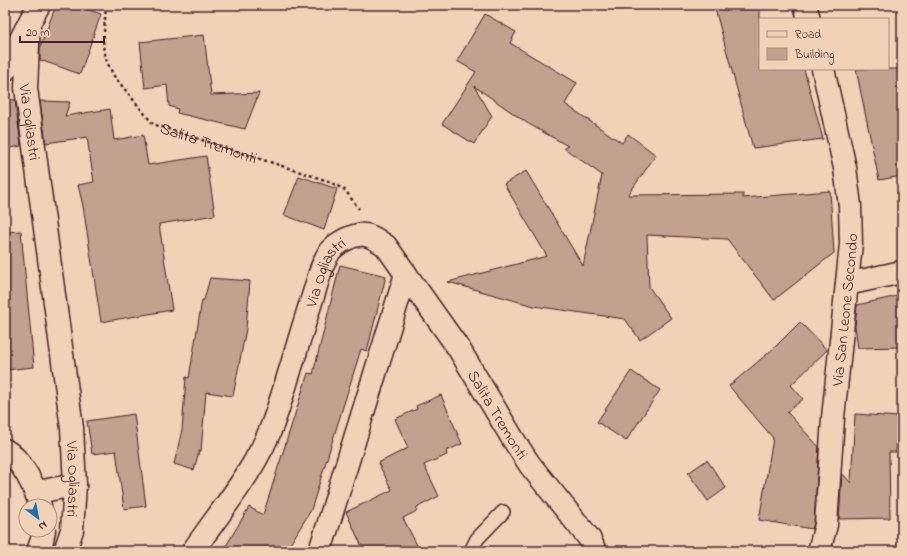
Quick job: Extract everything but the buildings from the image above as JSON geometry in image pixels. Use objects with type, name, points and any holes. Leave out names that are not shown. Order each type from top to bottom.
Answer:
[{"type":"street","points":[[805,5],[809,18]]},
{"type":"street","name":"Via Ogliastri","points":[[34,14],[26,88],[72,428],[75,485],[72,530],[66,551]]},
{"type":"street","points":[[5,70],[34,14]]},
{"type":"street","name":"Via San Leone Secondo","points":[[819,551],[826,525],[833,418],[851,244],[850,206],[845,168],[823,70]]},
{"type":"street","name":"Via Ogliastri","points":[[193,551],[245,477],[265,444],[273,424],[302,327],[324,262],[331,250],[342,242],[354,237],[365,235],[376,239],[386,246],[406,274]]},
{"type":"street","points":[[847,284],[902,272]]},
{"type":"street","points":[[320,551],[406,274]]},
{"type":"street","name":"Salita Tremonti","points":[[406,274],[459,349],[512,440],[530,465],[589,538],[595,551]]},
{"type":"street","points":[[5,450],[14,456],[37,498]]},
{"type":"street","points":[[41,498],[75,485]]},
{"type":"street","points":[[38,551],[42,538]]},
{"type":"lane","points":[[471,551],[477,538],[503,512]]},
{"type":"path","name":"Salita Tremonti","points":[[106,5],[103,46],[107,62],[114,76],[153,124],[328,181],[345,190],[360,210],[365,235]]}]
